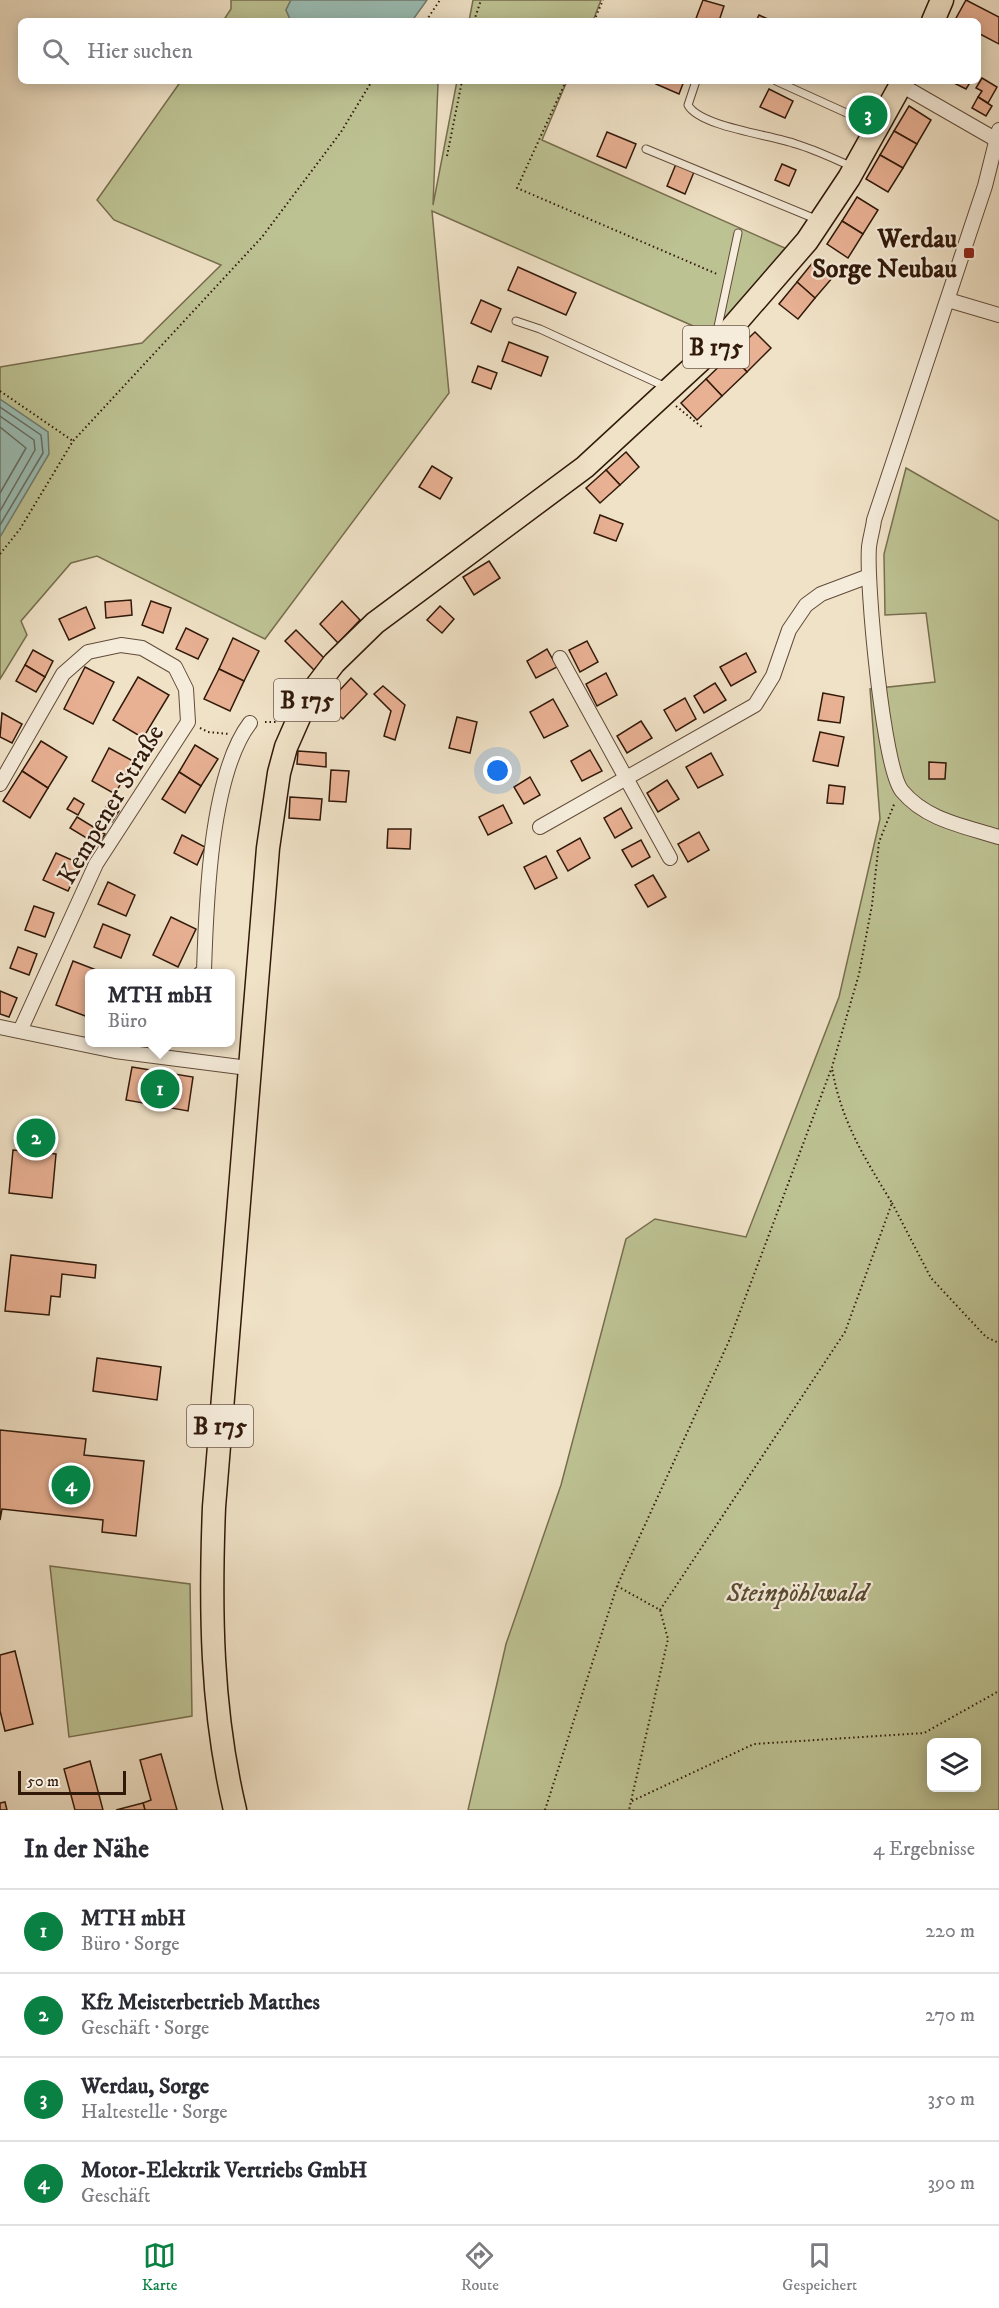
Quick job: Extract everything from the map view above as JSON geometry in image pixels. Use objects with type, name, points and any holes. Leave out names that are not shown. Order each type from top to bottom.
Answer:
[{"type":"main road","points":[[934,18],[942,0]]},
{"type":"main road","name":"B 175","points":[[235,1810],[219,1725],[211,1635],[214,1507],[272,810],[279,773],[296,722],[308,697],[354,641],[540,503],[668,393],[715,347],[778,277],[821,221],[855,168],[901,84]]},
{"type":"street","points":[[904,84],[997,135],[985,186],[874,520],[869,547],[869,576],[888,755],[893,777],[900,789],[914,804],[936,818],[999,837]]},
{"type":"street","points":[[948,300],[999,315]]},
{"type":"street","points":[[540,827],[755,705],[773,676],[789,630],[806,605],[821,594],[869,576]]},
{"type":"street","name":"Kempener Straße","points":[[0,784],[63,674],[88,652],[122,645],[132,646],[142,648],[175,667],[186,689],[188,722],[96,864],[20,1030]]},
{"type":"street","points":[[560,658],[670,858]]},
{"type":"street","points":[[204,969],[206,895],[222,790],[241,734],[250,723]]},
{"type":"street","points":[[0,1027],[85,1042]]},
{"type":"street","points":[[115,1047],[249,1068]]},
{"type":"lane","points":[[695,84],[688,105],[696,114],[722,124],[797,144],[855,168]]},
{"type":"lane","points":[[783,84],[878,127]]},
{"type":"lane","points":[[646,149],[821,221]]},
{"type":"lane","points":[[715,347],[719,312],[730,280],[738,233]]},
{"type":"lane","points":[[516,321],[540,328],[668,393]]},
{"type":"path","points":[[428,18],[440,0]]},
{"type":"path","points":[[475,18],[481,0]]},
{"type":"path","points":[[595,18],[603,0]]},
{"type":"path","points":[[0,554],[20,529],[73,441],[262,237],[341,132],[369,84]]},
{"type":"path","points":[[447,156],[461,84]]},
{"type":"path","points":[[565,84],[517,188],[730,280]]},
{"type":"path","points":[[0,391],[73,441]]},
{"type":"path","points":[[668,393],[703,428]]},
{"type":"path","points":[[188,722],[208,732],[241,734]]},
{"type":"path","points":[[250,723],[296,722]]},
{"type":"path","points":[[545,1810],[617,1586],[729,1341],[832,1067],[859,974],[872,904],[879,842],[900,789]]},
{"type":"path","points":[[832,1067],[838,1102],[865,1159],[892,1203],[931,1278],[986,1337],[999,1343]]},
{"type":"path","points":[[660,1610],[845,1332],[892,1203]]},
{"type":"path","points":[[617,1586],[660,1610],[668,1639],[629,1810]]},
{"type":"path","points":[[632,1801],[754,1744],[924,1732],[999,1691]]},
{"type":"green space","points":[[231,0],[291,0],[286,10],[290,18],[225,18],[231,9]]},
{"type":"green space","points":[[473,0],[601,0],[594,18],[470,18]]},
{"type":"green space","points":[[179,84],[438,84],[433,205],[456,84],[566,84],[542,140],[787,249],[716,336],[432,211],[449,393],[265,639],[97,556],[71,563],[21,621],[27,635],[0,679],[0,367],[142,343],[221,265],[114,220],[97,200]]},
{"type":"green space","name":"Steinpöhlwald","points":[[906,468],[999,521],[999,1810],[468,1810],[506,1644],[561,1485],[626,1239],[655,1219],[746,1237],[839,997],[880,819],[870,689],[935,682],[926,613],[885,615],[884,554]]},
{"type":"green space","points":[[50,1566],[190,1584],[192,1716],[69,1737]]},
{"type":"water","points":[[291,0],[427,0],[414,18],[290,18],[286,10]]},
{"type":"water","points":[[0,399],[48,432],[49,454],[0,537]]},
{"type":"building","points":[[703,0],[724,6],[720,18],[696,18]]},
{"type":"building","points":[[966,0],[999,17],[999,44],[981,35],[981,18],[956,18]]},
{"type":"building","points":[[982,78],[997,87],[988,103],[978,97],[982,91],[976,88],[981,84]]},
{"type":"building","points":[[656,84],[683,84],[679,94]]},
{"type":"building","points":[[956,84],[969,84],[966,89]]},
{"type":"building","points":[[769,89],[793,101],[785,118],[760,107]]},
{"type":"building","points":[[978,97],[992,106],[986,116],[972,108]]},
{"type":"building","points":[[909,106],[931,120],[917,144],[894,131]]},
{"type":"building","points":[[894,131],[917,144],[903,168],[880,155]]},
{"type":"building","points":[[607,132],[636,144],[626,168],[597,156]]},
{"type":"building","points":[[880,155],[903,168],[888,192],[866,179]]},
{"type":"building","points":[[676,164],[694,172],[685,194],[667,186]]},
{"type":"building","points":[[782,164],[796,170],[789,186],[775,180]]},
{"type":"building","points":[[857,197],[878,210],[863,234],[842,221]]},
{"type":"building","points":[[842,221],[863,234],[848,258],[827,244]]},
{"type":"building","points":[[814,261],[833,277],[815,298],[797,282]]},
{"type":"building","points":[[518,267],[576,293],[566,315],[508,290]]},
{"type":"building","points":[[797,282],[815,298],[798,319],[779,304]]},
{"type":"building","points":[[481,300],[501,309],[491,332],[471,323]]},
{"type":"building","points":[[755,332],[771,348],[747,372],[731,355]]},
{"type":"building","points":[[509,342],[548,357],[541,376],[502,361]]},
{"type":"building","points":[[731,355],[747,372],[722,396],[706,379]]},
{"type":"building","points":[[478,366],[497,373],[491,389],[472,382]]},
{"type":"building","points":[[706,379],[722,396],[697,420],[681,403]]},
{"type":"building","points":[[626,452],[639,467],[620,485],[606,470]]},
{"type":"building","points":[[432,466],[452,478],[440,499],[419,487]]},
{"type":"building","points":[[606,470],[620,485],[600,503],[586,488]]},
{"type":"building","points":[[600,515],[623,524],[616,541],[594,533]]},
{"type":"building","points":[[489,561],[500,578],[474,595],[463,577]]},
{"type":"building","points":[[131,600],[132,615],[106,618],[105,602]]},
{"type":"building","points":[[151,601],[171,608],[163,633],[142,625]]},
{"type":"building","points":[[342,601],[360,620],[338,643],[320,624]]},
{"type":"building","points":[[440,606],[454,619],[442,633],[427,620]]},
{"type":"building","points":[[86,607],[95,628],[69,640],[59,619]]},
{"type":"building","points":[[186,628],[208,639],[198,659],[176,649]]},
{"type":"building","points":[[296,630],[325,659],[314,670],[285,641]]},
{"type":"building","points":[[233,638],[259,651],[244,681],[219,669]]},
{"type":"building","points":[[587,641],[598,662],[580,672],[569,650]]},
{"type":"building","points":[[547,649],[557,667],[536,678],[527,661]]},
{"type":"building","points":[[33,650],[53,661],[45,677],[25,665]]},
{"type":"building","points":[[746,653],[756,672],[731,686],[720,667]]},
{"type":"building","points":[[25,665],[45,677],[36,692],[16,681]]},
{"type":"building","points":[[85,667],[114,682],[93,724],[64,709]]},
{"type":"building","points":[[219,669],[244,681],[230,711],[204,699]]},
{"type":"building","points":[[606,673],[617,695],[597,706],[586,684]]},
{"type":"building","points":[[138,677],[169,695],[143,738],[113,720]]},
{"type":"building","points":[[351,678],[367,694],[343,719],[327,704]]},
{"type":"building","points":[[715,683],[726,700],[704,713],[694,696]]},
{"type":"building","points":[[383,686],[405,705],[395,740],[384,736],[391,711],[374,694]]},
{"type":"building","points":[[823,693],[844,697],[840,723],[818,720]]},
{"type":"building","points":[[685,698],[696,719],[676,731],[664,710]]},
{"type":"building","points":[[553,699],[568,726],[544,738],[530,712]]},
{"type":"building","points":[[2,713],[22,724],[12,743],[0,737]]},
{"type":"building","points":[[457,717],[477,722],[470,753],[449,748]]},
{"type":"building","points":[[641,721],[652,738],[627,753],[617,736]]},
{"type":"building","points":[[820,732],[844,737],[838,766],[813,761]]},
{"type":"building","points":[[41,741],[67,757],[48,788],[22,771]]},
{"type":"building","points":[[195,745],[218,759],[201,786],[179,772]]},
{"type":"building","points":[[109,748],[133,761],[115,794],[92,781]]},
{"type":"building","points":[[590,750],[602,771],[582,781],[571,761]]},
{"type":"building","points":[[298,751],[326,753],[326,767],[297,764]]},
{"type":"building","points":[[711,753],[723,775],[698,788],[686,767]]},
{"type":"building","points":[[929,762],[946,763],[945,779],[929,779]]},
{"type":"building","points":[[331,770],[349,771],[346,802],[329,801]]},
{"type":"building","points":[[22,771],[48,788],[30,818],[3,801]]},
{"type":"building","points":[[179,772],[201,786],[185,813],[162,799]]},
{"type":"building","points":[[530,777],[540,795],[524,804],[514,787]]},
{"type":"building","points":[[667,780],[679,799],[658,812],[647,793]]},
{"type":"building","points":[[829,785],[845,787],[843,804],[827,803]]},
{"type":"building","points":[[290,797],[322,799],[320,820],[289,818]]},
{"type":"building","points":[[74,798],[84,804],[78,815],[67,809]]},
{"type":"building","points":[[108,804],[119,811],[112,822],[101,816]]},
{"type":"building","points":[[503,805],[512,823],[488,835],[479,817]]},
{"type":"building","points":[[621,808],[632,828],[615,838],[604,818]]},
{"type":"building","points":[[77,817],[105,834],[98,845],[70,828]]},
{"type":"building","points":[[388,829],[411,829],[410,849],[387,848]]},
{"type":"building","points":[[699,832],[709,850],[688,862],[678,844]]},
{"type":"building","points":[[182,835],[205,847],[197,865],[174,853]]},
{"type":"building","points":[[580,838],[590,858],[568,871],[557,851]]},
{"type":"building","points":[[641,840],[650,857],[632,867],[622,850]]},
{"type":"building","points":[[56,853],[81,864],[68,891],[43,880]]},
{"type":"building","points":[[546,856],[557,878],[535,889],[524,867]]},
{"type":"building","points":[[653,875],[666,897],[648,907],[635,885]]},
{"type":"building","points":[[108,882],[135,895],[126,916],[98,904]]},
{"type":"building","points":[[34,906],[54,913],[45,937],[25,930]]},
{"type":"building","points":[[171,917],[196,929],[178,967],[153,955]]},
{"type":"building","points":[[103,924],[130,935],[121,958],[94,947]]},
{"type":"building","points":[[18,947],[37,954],[29,975],[10,968]]},
{"type":"building","points":[[73,961],[94,969],[85,969],[85,1016],[56,1005]]},
{"type":"building","points":[[0,991],[17,998],[9,1017],[0,1014]]},
{"type":"building","points":[[132,1067],[193,1077],[188,1111],[126,1100]]},
{"type":"building","points":[[13,1150],[56,1154],[52,1198],[9,1193]]},
{"type":"building","points":[[11,1255],[96,1265],[95,1278],[62,1274],[60,1297],[51,1296],[49,1315],[5,1311]]},
{"type":"building","points":[[97,1358],[161,1367],[157,1400],[93,1391]]},
{"type":"building","points":[[0,1430],[86,1439],[84,1455],[144,1461],[136,1536],[102,1532],[103,1520],[2,1509],[0,1520]]},
{"type":"building","points":[[15,1651],[33,1724],[5,1731],[0,1711],[0,1655]]},
{"type":"building","points":[[161,1754],[177,1810],[145,1810],[143,1803],[151,1800],[140,1760]]},
{"type":"building","points":[[90,1761],[103,1810],[75,1810],[64,1769]]},
{"type":"building","points":[[5,1802],[7,1810],[0,1810],[0,1803]]},
{"type":"building","points":[[143,1803],[145,1810],[116,1810]]},
{"type":"place","name":"Werdau, Sorge","points":[[868,115]]},
{"type":"place","name":"Werdau Sorge Neubau","points":[[969,253]]},
{"type":"place","name":"MTH mbH","points":[[160,1089]]},
{"type":"place","name":"Kfz Meisterbetrieb Matthes","points":[[36,1138]]},
{"type":"place","name":"Motor-Elektrik Vertriebs GmbH","points":[[71,1485]]}]
